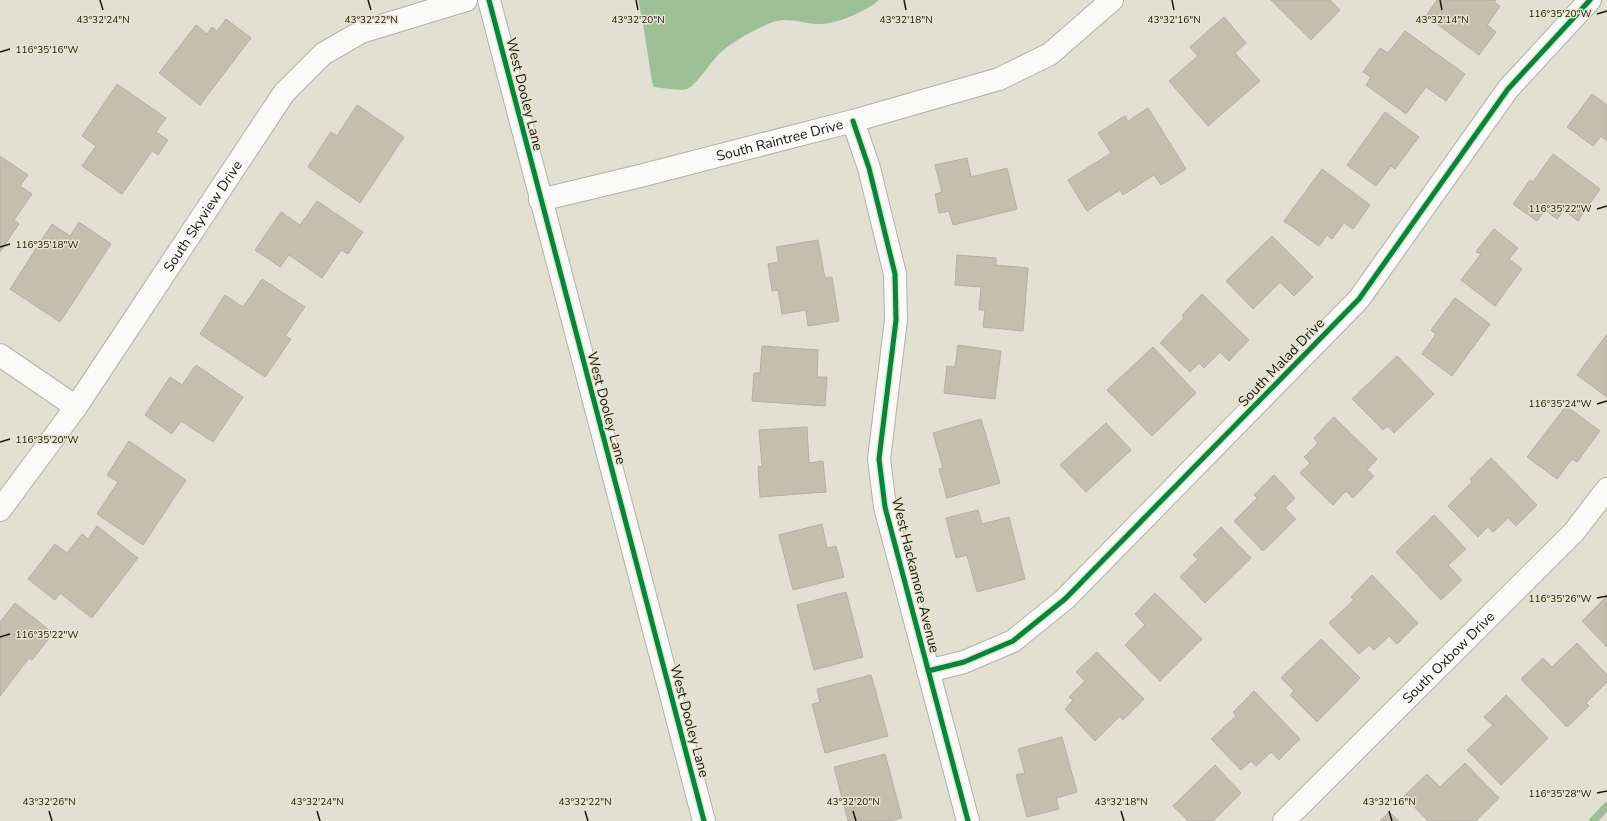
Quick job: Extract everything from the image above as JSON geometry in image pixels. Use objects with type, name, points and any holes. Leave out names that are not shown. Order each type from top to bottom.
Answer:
[{"type":"street","name":"South Skyview Drive","points":[[0,510],[76,407],[284,93],[323,54],[361,32],[466,0]]},
{"type":"street","name":"West Dooley Lane","points":[[489,0],[540,200],[704,821]]},
{"type":"street","name":"South Raintree Drive","points":[[540,200],[640,176],[853,121],[999,79],[1050,54],[1112,0]]},
{"type":"street","name":"South Malad Drive","points":[[928,671],[964,662],[1012,641],[1065,600],[1359,299],[1508,89],[1590,0]]},
{"type":"street","name":"West Hackamore Avenue","points":[[853,121],[869,168],[895,274],[896,320],[879,459],[885,508],[968,821]]},
{"type":"street","points":[[0,355],[76,407]]},
{"type":"street","name":"South Oxbow Drive","points":[[1284,821],[1574,532],[1607,489]]},
{"type":"shaded area","points":[[638,0],[879,0],[859,13],[842,20],[825,24],[788,20],[770,23],[744,36],[726,48],[717,56],[691,87],[680,90],[654,87]]},
{"type":"building","points":[[1271,0],[1330,0],[1340,10],[1311,40]]},
{"type":"building","points":[[1437,0],[1496,0],[1494,2],[1500,6],[1487,25],[1496,32],[1479,55],[1426,16]]},
{"type":"building","points":[[1224,17],[1246,43],[1235,53],[1260,81],[1208,126],[1169,81],[1198,56],[1190,47]]},
{"type":"building","points":[[226,19],[251,38],[200,105],[159,73],[196,25],[207,34],[212,27],[217,31]]},
{"type":"building","points":[[1405,31],[1465,74],[1446,101],[1426,87],[1406,114],[1366,85],[1371,77],[1363,72],[1380,48],[1388,53]]},
{"type":"building","points":[[117,84],[166,118],[156,132],[168,140],[158,155],[152,151],[122,194],[82,166],[96,146],[82,136]]},
{"type":"building","points":[[1592,94],[1607,105],[1607,141],[1601,136],[1593,146],[1567,127]]},
{"type":"building","points":[[357,105],[404,137],[360,203],[308,167],[331,132],[337,136]]},
{"type":"building","points":[[1148,108],[1186,169],[1161,185],[1154,175],[1123,195],[1120,190],[1087,211],[1068,180],[1111,153],[1098,133],[1125,116],[1128,121]]},
{"type":"building","points":[[1385,112],[1419,137],[1395,169],[1391,166],[1376,186],[1347,165]]},
{"type":"building","points":[[1553,154],[1600,189],[1578,221],[1564,210],[1557,219],[1545,210],[1537,221],[1513,204],[1530,180],[1533,182]]},
{"type":"building","points":[[0,156],[28,175],[20,186],[32,194],[14,220],[19,224],[0,252]]},
{"type":"building","points":[[967,158],[971,177],[1007,168],[1017,209],[953,225],[949,211],[939,213],[935,194],[942,192],[935,165]]},
{"type":"building","points":[[1322,169],[1370,205],[1353,229],[1344,223],[1332,239],[1327,235],[1319,246],[1284,221]]},
{"type":"building","points":[[317,201],[363,232],[348,254],[341,250],[322,278],[289,255],[280,267],[255,250],[281,212],[300,225]]},
{"type":"building","points":[[79,222],[111,244],[60,322],[10,289],[52,224],[70,236]]},
{"type":"building","points":[[1494,229],[1518,248],[1509,259],[1522,269],[1495,306],[1461,280],[1481,254],[1476,252]]},
{"type":"building","points":[[1272,236],[1313,277],[1294,296],[1280,282],[1253,309],[1226,281]]},
{"type":"building","points":[[818,240],[825,278],[832,277],[839,321],[808,326],[806,310],[782,314],[778,290],[772,291],[768,264],[779,262],[776,247]]},
{"type":"building","points":[[957,255],[996,258],[996,265],[1028,268],[1023,331],[983,327],[985,310],[979,310],[981,287],[955,285]]},
{"type":"building","points":[[262,279],[305,307],[285,336],[291,339],[265,377],[200,334],[225,295],[243,307]]},
{"type":"building","points":[[1202,294],[1249,340],[1229,361],[1220,352],[1204,368],[1199,363],[1190,372],[1160,343],[1184,318],[1182,315]]},
{"type":"building","points":[[1455,298],[1490,324],[1452,376],[1422,354],[1436,334],[1431,330]]},
{"type":"building","points":[[1607,334],[1607,397],[1577,375]]},
{"type":"building","points":[[958,345],[1001,351],[995,399],[944,393],[947,366],[955,367]]},
{"type":"building","points":[[762,346],[818,350],[817,377],[827,377],[825,406],[752,401],[754,373],[760,373]]},
{"type":"building","points":[[1153,347],[1196,393],[1152,436],[1107,390]]},
{"type":"building","points":[[1397,356],[1434,394],[1394,433],[1388,426],[1383,430],[1352,399]]},
{"type":"building","points":[[196,365],[243,397],[213,442],[181,421],[172,434],[145,415],[170,377],[182,385]]},
{"type":"building","points":[[1566,406],[1600,431],[1577,462],[1572,459],[1557,479],[1527,457]]},
{"type":"building","points":[[1334,417],[1377,459],[1367,470],[1374,476],[1353,498],[1346,491],[1333,505],[1300,473],[1310,463],[1304,457],[1318,443],[1314,438]]},
{"type":"building","points":[[981,419],[1000,483],[947,498],[939,469],[943,468],[933,433]]},
{"type":"building","points":[[1106,423],[1131,450],[1086,492],[1060,465]]},
{"type":"building","points":[[807,427],[809,463],[823,461],[826,492],[760,497],[758,467],[762,466],[759,430]]},
{"type":"building","points":[[129,441],[186,480],[143,545],[97,514],[118,482],[107,475]]},
{"type":"building","points":[[1491,458],[1537,505],[1516,526],[1508,518],[1493,532],[1488,527],[1478,537],[1448,506],[1472,482],[1470,479]]},
{"type":"building","points":[[1274,475],[1295,498],[1285,508],[1296,519],[1263,551],[1234,521],[1257,498],[1254,495]]},
{"type":"building","points":[[978,510],[982,524],[1009,517],[1025,579],[977,592],[967,555],[956,558],[946,518]]},
{"type":"building","points":[[1434,515],[1466,549],[1448,565],[1462,580],[1441,600],[1396,552]]},
{"type":"building","points":[[822,524],[827,548],[836,546],[844,577],[793,590],[779,535]]},
{"type":"building","points":[[97,526],[138,558],[92,618],[60,593],[55,600],[28,579],[55,544],[67,553],[82,534],[88,539]]},
{"type":"building","points":[[1221,527],[1251,558],[1205,603],[1180,577],[1198,559],[1193,555]]},
{"type":"building","points":[[1372,575],[1418,623],[1397,644],[1389,636],[1374,650],[1369,645],[1359,654],[1329,623],[1354,600],[1351,597]]},
{"type":"building","points":[[846,592],[863,657],[814,670],[797,605]]},
{"type":"building","points":[[1155,593],[1202,639],[1160,681],[1125,645],[1145,625],[1135,614]]},
{"type":"building","points":[[1607,596],[1607,647],[1582,621]]},
{"type":"building","points":[[15,603],[53,633],[32,660],[29,658],[0,696],[0,622]]},
{"type":"building","points":[[1321,639],[1360,678],[1317,722],[1290,695],[1294,691],[1281,678]]},
{"type":"building","points":[[1577,643],[1607,675],[1607,682],[1586,703],[1589,706],[1567,727],[1521,679],[1543,658],[1552,667]]},
{"type":"building","points":[[1097,652],[1144,699],[1123,720],[1120,716],[1095,741],[1065,709],[1073,700],[1069,697],[1085,681],[1076,672]]},
{"type":"building","points":[[871,675],[888,736],[825,753],[812,704],[820,702],[817,689]]},
{"type":"building","points":[[1254,691],[1300,739],[1279,760],[1271,752],[1256,766],[1251,761],[1241,770],[1211,739],[1236,716],[1233,712]]},
{"type":"building","points":[[1506,695],[1548,738],[1501,785],[1467,750],[1493,725],[1484,717]]},
{"type":"building","points":[[1062,737],[1077,792],[1056,798],[1059,809],[1027,817],[1016,775],[1025,773],[1018,749]]},
{"type":"building","points":[[885,754],[902,818],[891,821],[848,821],[834,767]]},
{"type":"building","points":[[1465,763],[1499,798],[1476,821],[1428,821],[1404,796],[1427,774],[1440,787]]},
{"type":"building","points":[[1215,765],[1241,793],[1213,821],[1188,821],[1173,806]]},
{"type":"building","points":[[1389,812],[1399,821],[1380,821]]},
{"type":"waterway","points":[[1593,821],[1607,806]]},
{"type":"cycle path","points":[[489,0],[704,821]]},
{"type":"cycle path","points":[[928,671],[964,662],[1013,641],[1065,599],[1359,299],[1508,89],[1590,0]]},
{"type":"cycle path","points":[[853,121],[869,168],[895,274],[896,320],[879,459],[885,507],[968,821]]}]
